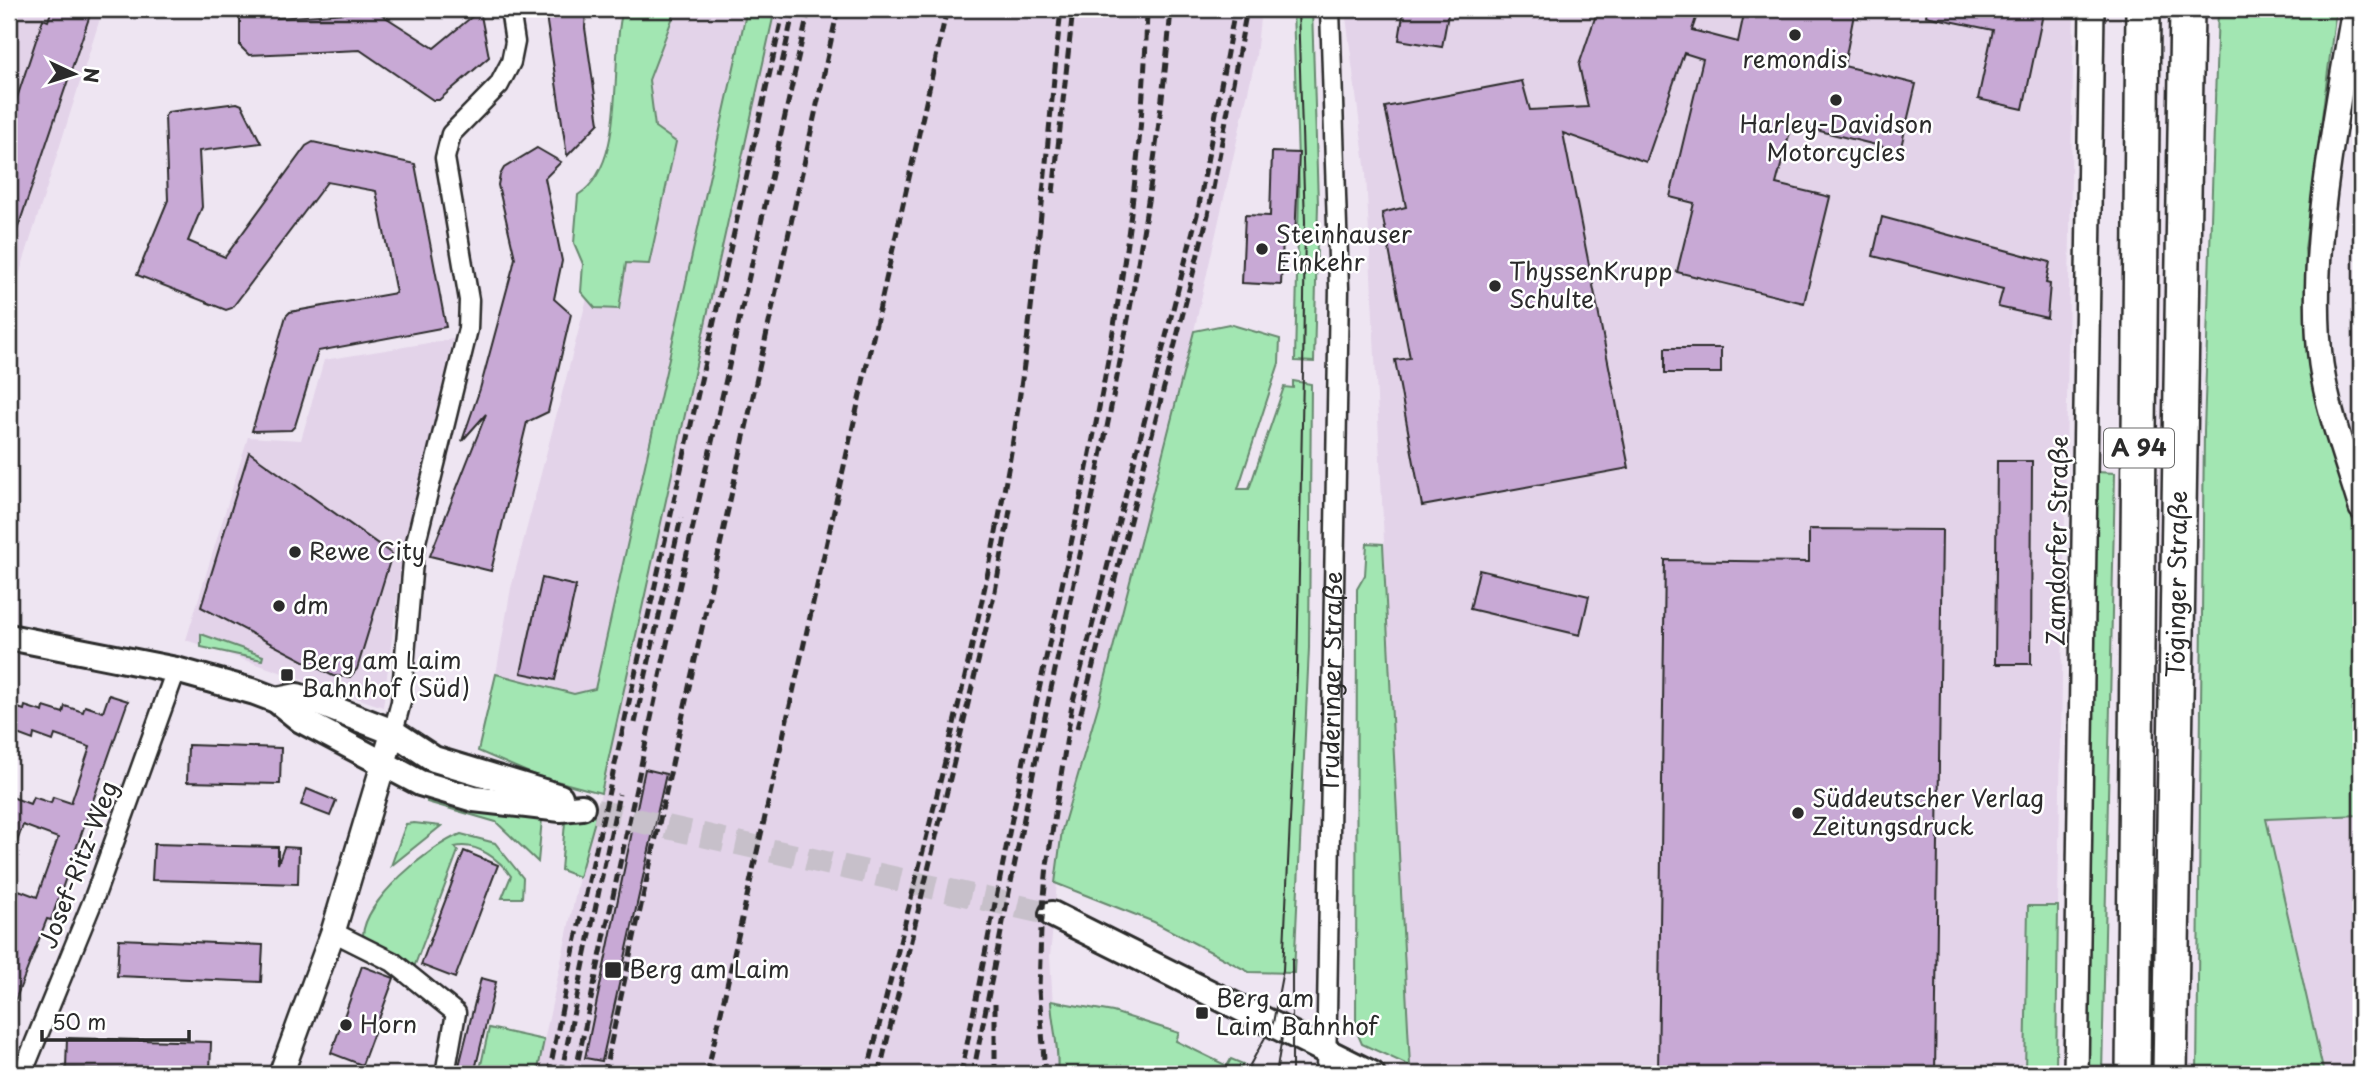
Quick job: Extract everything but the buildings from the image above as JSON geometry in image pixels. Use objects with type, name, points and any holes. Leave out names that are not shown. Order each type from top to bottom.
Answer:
[{"type":"highway","name":"Töginger Straße","points":[[2133,1074],[2143,9]]},
{"type":"highway","name":"Töginger Straße","points":[[2170,1074],[2188,9]]},
{"type":"main road","points":[[9,637],[176,670],[276,700],[302,720],[420,783],[474,799],[561,809],[589,809],[434,759],[393,732],[297,696],[276,700]]},
{"type":"main road","points":[[1052,914],[1326,1062],[1372,1074]]},
{"type":"street","points":[[281,1074],[332,932],[401,702],[414,550],[468,328],[469,300],[446,158],[451,134],[499,85],[511,62],[515,42],[510,9]]},
{"type":"street","name":"Truderinger Straße","points":[[1326,1062],[1327,861],[1339,298],[1330,9]]},
{"type":"street","name":"Zamdorfer Straße","points":[[2076,1074],[2092,9]]},
{"type":"street","points":[[2354,9],[2329,174],[2318,287],[2321,363],[2361,508]]},
{"type":"street","name":"Josef-Ritz-Weg","points":[[22,1074],[94,898],[176,670]]},
{"type":"street","points":[[332,932],[393,962],[456,1013],[445,1074]]},
{"type":"shaded area","points":[[9,9],[103,9],[9,307]]},
{"type":"shaded area","points":[[659,9],[1261,9],[1256,56],[1194,331],[1099,703],[1062,830],[1050,956],[1057,1074],[537,1074],[583,859],[603,786],[480,738],[496,674],[511,588],[633,123]]},
{"type":"shaded area","points":[[1345,9],[2074,9],[2055,1074],[1410,1074],[1366,173]]},
{"type":"shaded area","points":[[453,339],[402,560],[383,707],[186,640],[248,437],[301,440],[324,360]]},
{"type":"shaded area","points":[[2361,815],[2361,1074],[2324,1074],[2266,818]]},
{"type":"green space","points":[[623,9],[676,9],[649,80],[655,127],[676,142],[649,264],[626,263],[619,309],[595,308],[581,292],[583,264],[574,243],[578,195],[594,180],[604,160],[611,136]]},
{"type":"green space","points":[[747,9],[775,9],[601,793],[534,775],[478,751],[496,674],[574,694],[595,689]]},
{"type":"green space","points":[[1293,9],[1312,9],[1318,204],[1314,362],[1295,361],[1299,190]]},
{"type":"green space","points":[[2218,9],[2336,9],[2305,249],[2316,404],[2361,546],[2361,815],[2266,819],[2324,1074],[2197,1074],[2204,431]]},
{"type":"green space","points":[[1229,324],[1280,339],[1279,363],[1238,489],[1249,489],[1284,387],[1293,388],[1293,381],[1311,384],[1309,648],[1294,973],[1249,972],[1154,922],[1055,883],[1062,830],[1099,703],[1194,331]]},
{"type":"green space","points":[[2096,472],[2115,473],[2102,1074],[2086,1074]]},
{"type":"green space","points":[[1367,543],[1383,544],[1410,1066],[1362,1044],[1356,1030],[1357,589],[1365,575]]},
{"type":"green space","points":[[201,634],[263,656],[262,660],[201,647]]},
{"type":"green space","points":[[428,796],[596,817],[579,877],[561,870],[565,822],[542,819],[538,862],[496,822],[427,802]]},
{"type":"green space","points":[[406,824],[441,826],[391,866]]},
{"type":"green space","points":[[461,834],[495,843],[523,878],[522,898],[502,898],[511,876],[494,858],[471,847],[455,847],[458,851],[413,970],[363,935],[366,921],[386,891],[416,862]]},
{"type":"green space","points":[[2028,906],[2058,906],[2056,1073],[1989,1074],[2025,1073]]},
{"type":"green space","points":[[1051,1001],[1113,1012],[1179,1033],[1176,1041],[1227,1066],[1231,1059],[1243,1064],[1241,1067],[1248,1074],[1057,1074]]},
{"type":"green space","points":[[489,1028],[544,1040],[537,1074],[479,1074]]},
{"type":"tunnel","points":[[596,811],[1052,914]]},
{"type":"tram line","points":[[1245,1074],[1273,1023],[1283,970],[1297,671],[1303,374],[1305,222],[1298,9]]},
{"type":"tram line","points":[[1292,959],[1292,1074]]},
{"type":"tram line","points":[[1276,1074],[1285,1019]]},
{"type":"railway","points":[[549,1074],[575,943],[784,9]]},
{"type":"railway","points":[[779,77],[794,9]]},
{"type":"railway","points":[[575,1074],[672,620],[809,9]]},
{"type":"railway","points":[[604,1074],[838,9]]},
{"type":"railway","points":[[707,1074],[947,9]]},
{"type":"railway","points":[[867,1074],[961,694],[1009,464],[1033,293],[1061,9]]},
{"type":"railway","points":[[1053,193],[1073,9]]},
{"type":"railway","points":[[961,1074],[1112,336],[1136,173],[1147,9]]},
{"type":"railway","points":[[973,1074],[1126,330],[1153,170],[1171,9]]},
{"type":"railway","points":[[1045,1074],[1039,989],[1041,929],[1047,865],[1072,705],[1198,211],[1235,9]]},
{"type":"railway","points":[[1077,728],[1208,215],[1247,9]]},
{"type":"railway","points":[[879,1074],[995,591],[1011,505]]},
{"type":"railway","points":[[635,723],[681,518]]},
{"type":"railway","points":[[561,1074],[619,794]]},
{"type":"railway","points":[[995,1001],[995,1074]]},
{"type":"place","name":"remondis","points":[[1795,35]]},
{"type":"place","name":"Harley-Davidson Motorcycles","points":[[1836,100]]},
{"type":"place","name":"Steinhauser Einkehr","points":[[1262,249]]},
{"type":"place","name":"ThyssenKrupp Schulte","points":[[1495,286]]},
{"type":"place","name":"Rewe City","points":[[295,552]]},
{"type":"place","name":"dm","points":[[279,606]]},
{"type":"place","name":"Berg am Laim Bahnhof (Süd)","points":[[287,675]]},
{"type":"place","name":"Süddeutscher Verlag Zeitungsdruck","points":[[1798,813]]},
{"type":"place","name":"Berg am Laim","points":[[613,970]]},
{"type":"place","name":"Berg am Laim Bahnhof","points":[[1202,1013]]},
{"type":"place","name":"Horn","points":[[346,1025]]}]
